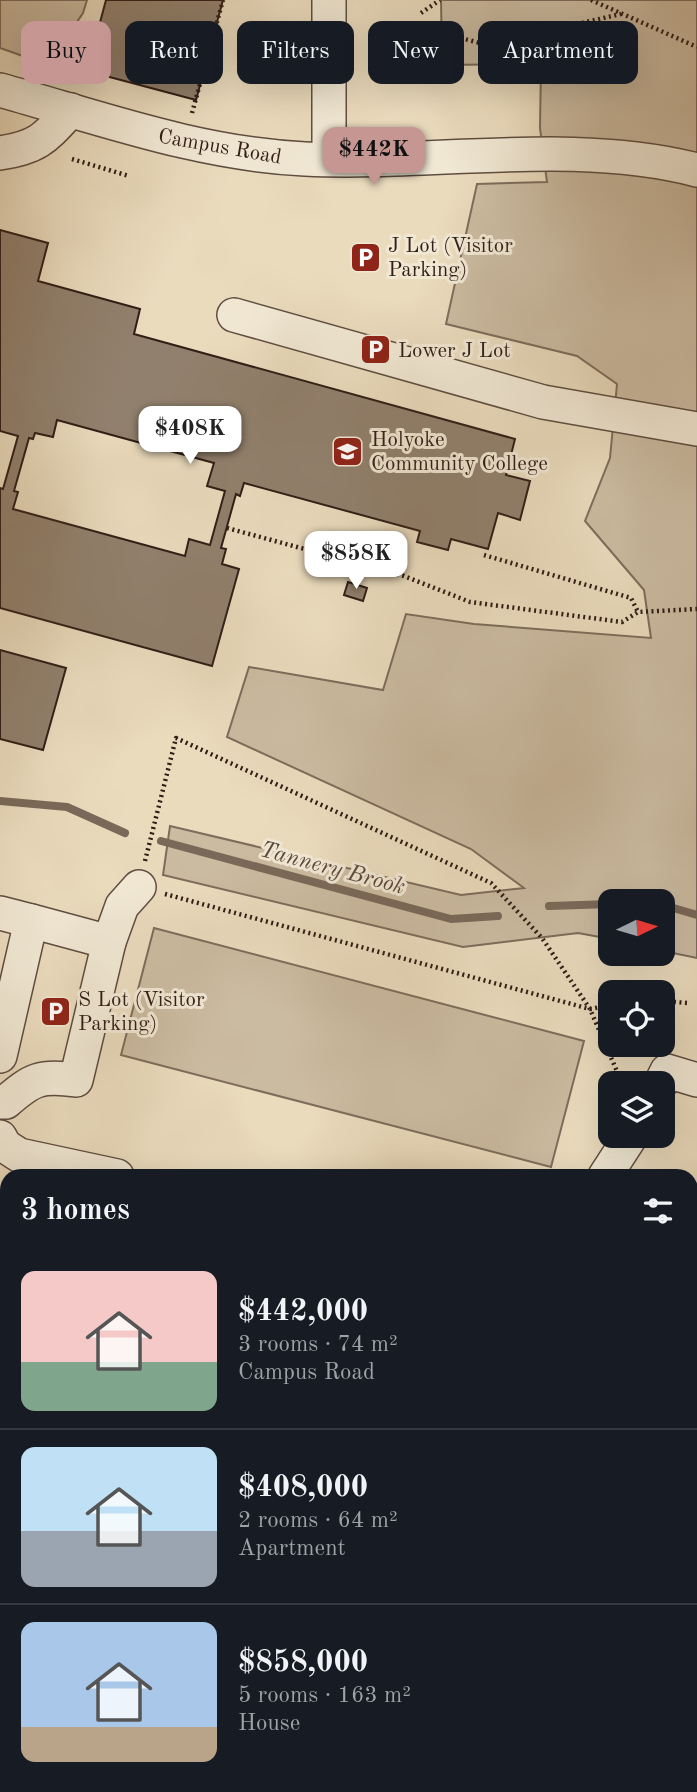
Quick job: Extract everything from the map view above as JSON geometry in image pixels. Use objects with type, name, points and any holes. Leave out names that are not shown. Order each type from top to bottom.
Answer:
[{"type":"street","points":[[329,0],[329,159]]},
{"type":"street","name":"Campus Road","points":[[0,90],[73,100],[160,137],[241,153],[329,159],[586,155],[654,162],[697,170]]},
{"type":"street","points":[[0,153],[29,148],[51,133],[73,100]]},
{"type":"street","points":[[234,315],[542,402],[697,429]]},
{"type":"street","points":[[0,1102],[6,1102],[29,1082],[52,1076],[76,1080],[109,942],[122,906],[142,875]]},
{"type":"street","points":[[0,1056],[15,917],[109,942]]},
{"type":"street","points":[[675,1073],[697,1080]]},
{"type":"street","points":[[0,1137],[5,1146],[19,1155],[84,1169]]},
{"type":"street","points":[[610,1169],[623,1148]]},
{"type":"path","points":[[189,124],[223,0]]},
{"type":"path","points":[[421,13],[440,0]]},
{"type":"path","points":[[591,0],[697,47]]},
{"type":"path","points":[[464,39],[495,47],[544,49],[569,26],[621,14]]},
{"type":"path","points":[[73,100],[77,84]]},
{"type":"path","points":[[72,159],[129,176]]},
{"type":"path","points":[[227,528],[404,576],[470,602],[622,622],[638,612],[697,609]]},
{"type":"path","points":[[484,555],[631,598],[638,612]]},
{"type":"path","points":[[598,1008],[590,1009],[142,875],[176,738],[491,883],[529,924],[590,1009],[617,1071]]},
{"type":"path","points":[[675,1002],[687,1003]]},
{"type":"shaded area","points":[[0,0],[87,0],[78,21],[21,21],[21,55],[0,48]]},
{"type":"shaded area","points":[[441,0],[697,0],[697,958],[676,954],[676,889],[598,889],[598,937],[578,933],[463,947],[163,875],[170,826],[461,895],[524,888],[471,849],[227,737],[249,667],[383,690],[406,614],[474,624],[651,638],[644,590],[585,521],[610,458],[617,384],[577,356],[446,324],[477,184],[547,182],[540,128],[541,84],[638,84],[638,21],[478,21],[478,65],[464,65],[464,21],[441,21]]},
{"type":"shaded area","points":[[154,928],[584,1041],[551,1167],[121,1055]]},
{"type":"building","points":[[106,0],[223,0],[217,21],[125,21],[125,81],[111,77],[111,21],[100,21]]},
{"type":"building","points":[[136,84],[200,84],[196,100]]},
{"type":"building","points":[[0,230],[48,243],[38,281],[140,309],[134,334],[515,439],[506,475],[530,481],[520,520],[498,513],[488,549],[451,539],[448,550],[417,542],[420,531],[244,483],[240,496],[236,494],[221,548],[226,549],[222,564],[239,569],[212,666],[0,608],[0,488],[3,489],[18,436],[0,431]],"holes":[[[57,420],[214,463],[207,486],[225,491],[210,545],[189,539],[185,556],[13,509],[18,492],[14,491],[29,438],[33,439],[35,433],[53,437]]]},
{"type":"building","points":[[348,582],[367,588],[363,601],[344,595]]},
{"type":"building","points":[[0,650],[66,668],[43,750],[0,739]]},
{"type":"waterway","name":"Tannery Brook","points":[[0,801],[67,807],[125,833]]},
{"type":"waterway","name":"Tannery Brook","points":[[161,841],[451,919],[498,916]]},
{"type":"waterway","name":"Tannery Brook","points":[[549,906],[598,904]]},
{"type":"waterway","name":"Tannery Brook","points":[[676,909],[697,915]]},
{"type":"place","name":"J Lot (Visitor Parking)","points":[[365,257]]},
{"type":"place","name":"Lower J Lot","points":[[375,350]]},
{"type":"place","name":"Holyoke Community College","points":[[348,451]]},
{"type":"place","name":"S Lot (Visitor Parking)","points":[[55,1011]]}]
